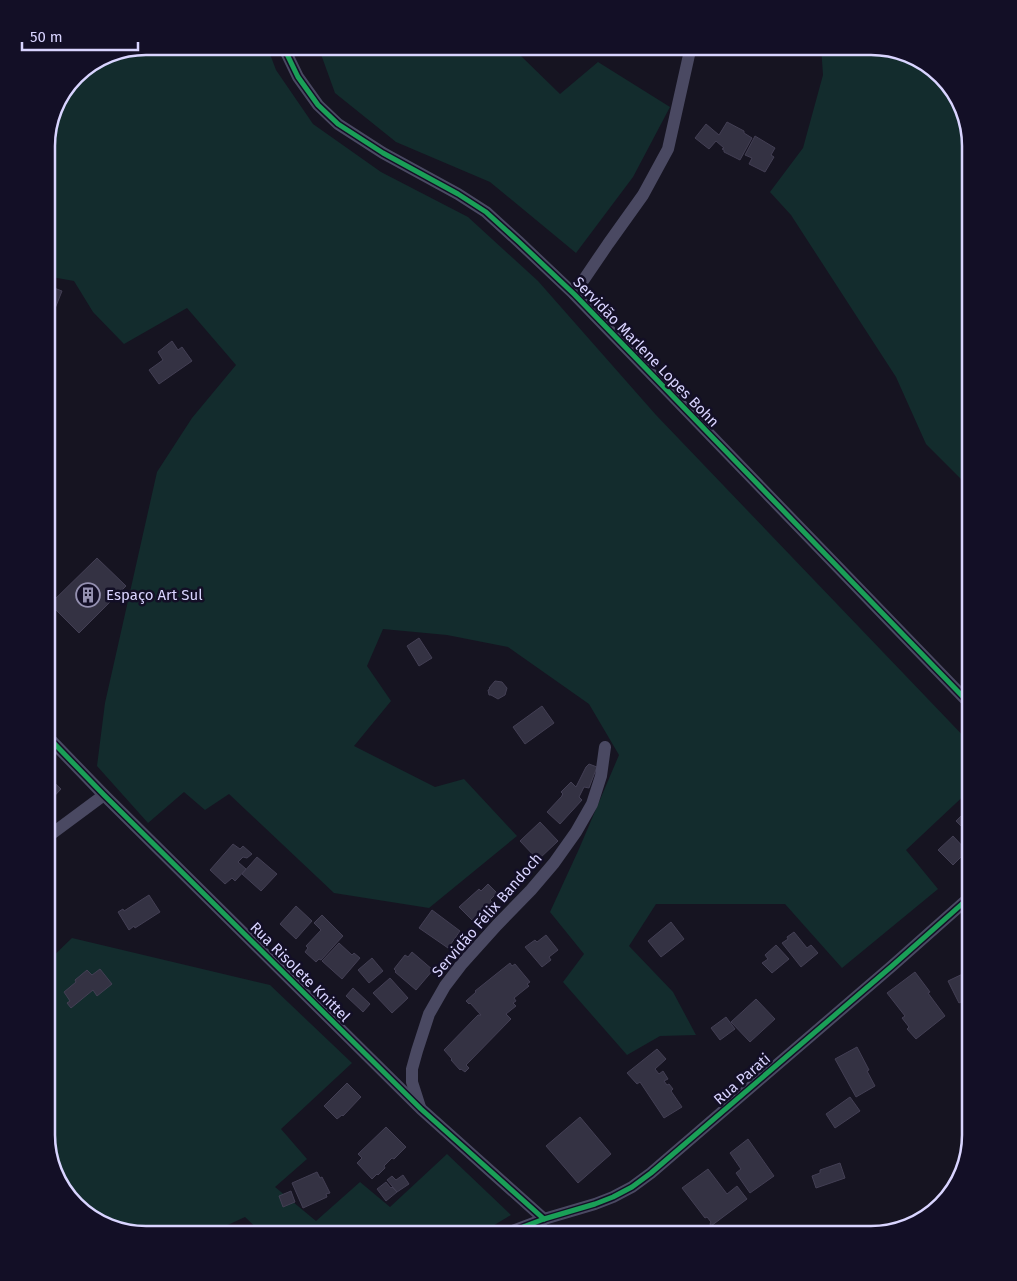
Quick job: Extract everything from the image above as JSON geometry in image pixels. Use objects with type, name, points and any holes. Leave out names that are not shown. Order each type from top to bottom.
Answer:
[{"type":"street","name":"Servidão Marlene Lopes Bohn","points":[[287,55],[298,77],[318,104],[338,124],[383,153],[458,194],[486,212],[574,294],[962,697]]},
{"type":"street","points":[[574,294],[643,196],[668,149],[689,55]]},
{"type":"street","name":"Rua Risolete Knittel","points":[[55,744],[421,1109],[544,1219]]},
{"type":"street","name":"Servidão Félix Bandoch","points":[[421,1109],[412,1082],[412,1070],[429,1014],[445,986],[461,965],[531,890],[554,863],[576,832],[592,804],[601,776],[605,747]]},
{"type":"street","points":[[55,831],[104,795]]},
{"type":"street","name":"Rua Parati","points":[[526,1226],[613,1197],[632,1187],[651,1173],[962,904]]},
{"type":"green space","points":[[140,55],[270,55],[276,70],[313,124],[381,172],[468,217],[538,281],[656,415],[962,735],[962,797],[906,850],[938,889],[842,968],[785,904],[656,904],[629,946],[673,992],[696,1035],[660,1036],[627,1055],[563,982],[584,954],[550,912],[619,755],[589,704],[508,647],[447,635],[383,629],[367,666],[391,701],[354,746],[435,787],[464,779],[517,836],[429,908],[334,893],[229,794],[205,810],[184,792],[148,823],[97,766],[105,703],[157,472],[192,418],[236,365],[187,308],[124,344],[93,312],[74,281],[55,278],[55,140],[58,122],[64,106],[74,90],[95,70],[122,58]]},
{"type":"green space","points":[[321,55],[522,55],[560,94],[598,62],[670,107],[633,177],[576,253],[490,182],[396,142],[335,93]]},
{"type":"green space","points":[[822,55],[877,55],[895,58],[917,67],[943,90],[953,106],[959,122],[962,146],[962,480],[926,444],[896,377],[791,215],[770,192],[803,148],[823,75]]},
{"type":"green space","points":[[72,938],[270,985],[352,1063],[281,1129],[307,1159],[275,1187],[316,1221],[360,1182],[390,1207],[447,1154],[511,1215],[493,1226],[254,1226],[245,1217],[226,1226],[146,1226],[122,1223],[95,1211],[70,1186],[58,1159],[56,1147],[55,954]]},
{"type":"building","points":[[727,122],[744,131],[744,133],[752,138],[740,160],[724,152],[722,149],[724,148],[716,141],[709,149],[695,138],[706,124],[719,135]]},
{"type":"building","points":[[755,136],[775,148],[771,155],[774,157],[765,172],[749,164],[752,158],[745,155]]},
{"type":"building","points":[[55,288],[62,291],[55,308]]},
{"type":"building","points":[[172,341],[178,350],[182,347],[192,361],[159,384],[149,370],[163,360],[158,352]]},
{"type":"building","name":"Espaço Art Sul","points":[[97,558],[126,586],[79,633],[55,609],[55,599]]},
{"type":"building","points":[[419,638],[432,658],[419,666],[407,646]]},
{"type":"building","points":[[495,681],[502,682],[507,688],[505,695],[498,699],[489,695],[488,690]]},
{"type":"building","points":[[542,706],[554,723],[525,744],[513,727]]},
{"type":"building","points":[[589,764],[597,767],[589,788],[584,787],[579,797],[582,800],[560,824],[547,812],[562,796],[561,792],[571,782],[576,787]]},
{"type":"building","points":[[55,783],[61,789],[55,795]]},
{"type":"building","points":[[962,815],[962,827],[956,821]]},
{"type":"building","points":[[540,822],[558,841],[538,860],[520,841]]},
{"type":"building","points":[[953,836],[962,846],[962,856],[953,865],[938,850]]},
{"type":"building","points":[[233,844],[240,849],[243,846],[252,854],[247,858],[243,857],[238,862],[246,869],[235,881],[232,878],[225,884],[210,870]]},
{"type":"building","points":[[257,857],[277,874],[261,891],[242,874]]},
{"type":"building","points":[[488,884],[497,893],[490,900],[496,906],[477,925],[459,907],[479,889],[481,891]]},
{"type":"building","points":[[149,895],[160,912],[129,930],[118,912],[123,909],[124,911]]},
{"type":"building","points":[[296,906],[312,921],[296,939],[280,924]]},
{"type":"building","points":[[432,910],[460,931],[448,948],[419,928]]},
{"type":"building","points":[[322,915],[343,936],[321,960],[319,959],[316,962],[305,952],[308,948],[306,946],[321,930],[314,923]]},
{"type":"building","points":[[671,922],[684,939],[661,957],[648,941]]},
{"type":"building","points":[[794,932],[807,948],[811,945],[818,953],[801,967],[782,943]]},
{"type":"building","points":[[546,935],[558,950],[549,957],[551,960],[542,967],[525,947],[535,940],[537,942]]},
{"type":"building","points":[[339,943],[352,955],[354,953],[360,958],[342,979],[322,961]]},
{"type":"building","points":[[776,945],[789,959],[772,973],[762,963],[768,959],[765,955]]},
{"type":"building","points":[[412,952],[433,970],[416,990],[394,969],[405,955],[408,957]]},
{"type":"building","points":[[372,958],[383,971],[369,983],[358,970]]},
{"type":"building","points":[[510,963],[512,966],[515,964],[530,982],[527,984],[529,986],[514,998],[516,1001],[513,1003],[516,1006],[506,1014],[511,1019],[466,1065],[469,1068],[465,1072],[460,1070],[444,1050],[478,1015],[481,1015],[466,1001],[475,991]]},
{"type":"building","points":[[100,969],[112,984],[97,996],[93,990],[71,1008],[67,1003],[70,1001],[64,992],[87,970],[92,975]]},
{"type":"building","points":[[915,972],[945,1016],[916,1039],[907,1029],[909,1027],[902,1018],[905,1016],[887,993]]},
{"type":"building","points":[[962,974],[962,1002],[959,1003],[948,981]]},
{"type":"building","points":[[390,978],[408,998],[392,1013],[373,993]]},
{"type":"building","points":[[353,988],[370,1004],[363,1012],[346,996]]},
{"type":"building","points":[[756,999],[775,1019],[750,1042],[731,1022]]},
{"type":"building","points":[[726,1017],[735,1029],[720,1040],[711,1028]]},
{"type":"building","points":[[857,1047],[875,1086],[856,1097],[835,1059]]},
{"type":"building","points":[[657,1049],[666,1059],[655,1069],[659,1074],[663,1071],[668,1079],[664,1081],[673,1089],[671,1091],[682,1107],[664,1118],[640,1082],[637,1084],[627,1073]]},
{"type":"building","points":[[347,1083],[361,1097],[343,1116],[337,1119],[324,1106]]},
{"type":"building","points":[[850,1097],[860,1111],[835,1128],[826,1114]]},
{"type":"building","points":[[580,1117],[611,1154],[578,1183],[546,1146]]},
{"type":"building","points":[[386,1127],[406,1147],[394,1159],[392,1158],[384,1166],[385,1168],[372,1179],[357,1163],[362,1158],[358,1154]]},
{"type":"building","points":[[748,1139],[774,1176],[750,1193],[736,1173],[741,1169],[730,1153]]},
{"type":"building","points":[[840,1163],[845,1178],[816,1188],[812,1176],[820,1173],[820,1170]]},
{"type":"building","points":[[708,1169],[727,1194],[737,1186],[747,1199],[711,1226],[711,1222],[707,1217],[705,1218],[682,1188]]},
{"type":"building","points":[[317,1172],[320,1178],[322,1177],[330,1193],[326,1194],[327,1197],[303,1208],[292,1183]]},
{"type":"building","points":[[403,1175],[409,1184],[397,1192],[387,1180],[392,1176],[396,1180]]},
{"type":"building","points":[[386,1182],[397,1192],[386,1201],[377,1189]]},
{"type":"building","points":[[291,1191],[295,1202],[283,1207],[279,1196]]},
{"type":"cycle path","points":[[287,55],[298,77],[318,105],[338,124],[383,153],[458,194],[486,212],[574,294],[962,696]]},
{"type":"cycle path","points":[[55,744],[421,1109],[544,1219]]},
{"type":"cycle path","points":[[526,1226],[613,1197],[632,1187],[651,1173],[962,904]]},
{"type":"place","name":"Espaço Art Sul","points":[[88,595]]}]
